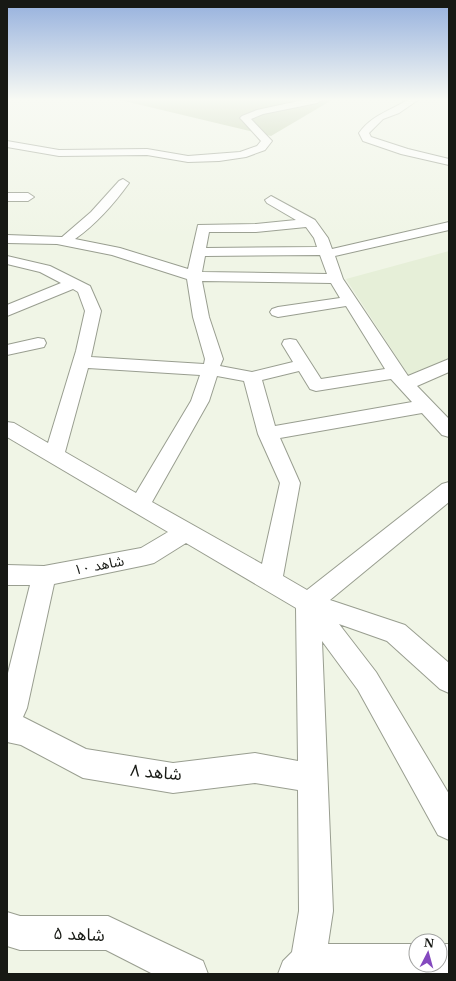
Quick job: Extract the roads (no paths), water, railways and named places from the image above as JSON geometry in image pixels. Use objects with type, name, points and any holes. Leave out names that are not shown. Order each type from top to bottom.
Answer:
[{"type":"street","points":[[17,146],[59,153],[147,152],[188,159],[219,158],[242,155],[261,148],[263,146]]},
{"type":"street","points":[[387,146],[405,152],[449,162]]},
{"type":"street","points":[[65,241],[85,227],[102,211],[123,183]]},
{"type":"street","points":[[7,197],[28,197]]},
{"type":"street","points":[[271,200],[310,223],[321,238],[336,279],[400,379],[449,430]]},
{"type":"street","points":[[139,506],[200,401],[214,359],[201,317],[194,276],[204,228],[256,228],[310,223]]},
{"type":"street","points":[[199,252],[326,252],[449,226]]},
{"type":"street","points":[[7,238],[65,241],[115,252],[194,276],[336,279]]},
{"type":"street","points":[[7,275],[14,262],[45,269],[85,289],[93,311],[81,362],[54,455]]},
{"type":"street","points":[[7,311],[74,283]]},
{"type":"street","points":[[278,312],[349,301]]},
{"type":"street","points":[[7,350],[38,343]]},
{"type":"street","points":[[290,344],[316,385],[400,379],[436,372],[449,364]]},
{"type":"street","points":[[81,362],[210,370],[252,377],[303,365]]},
{"type":"street","points":[[252,377],[268,434],[290,483],[270,580]]},
{"type":"street","points":[[268,434],[426,406]]},
{"type":"street","points":[[7,428],[185,534],[270,580],[308,604],[396,633],[449,680]]},
{"type":"street","points":[[308,604],[449,490]]},
{"type":"street","name":"شاهد ۱۰","points":[[7,575],[44,576],[146,556],[185,534]]},
{"type":"street","points":[[10,718],[44,576]]},
{"type":"street","points":[[308,604],[316,911],[302,967],[408,962]]},
{"type":"street","points":[[308,604],[367,681],[449,824]]},
{"type":"street","name":"شاهد ۸","points":[[10,718],[25,732],[83,763],[173,778],[255,768],[312,778]]},
{"type":"street","name":"شاهد ۵","points":[[7,929],[20,933],[108,933],[190,974]]}]
